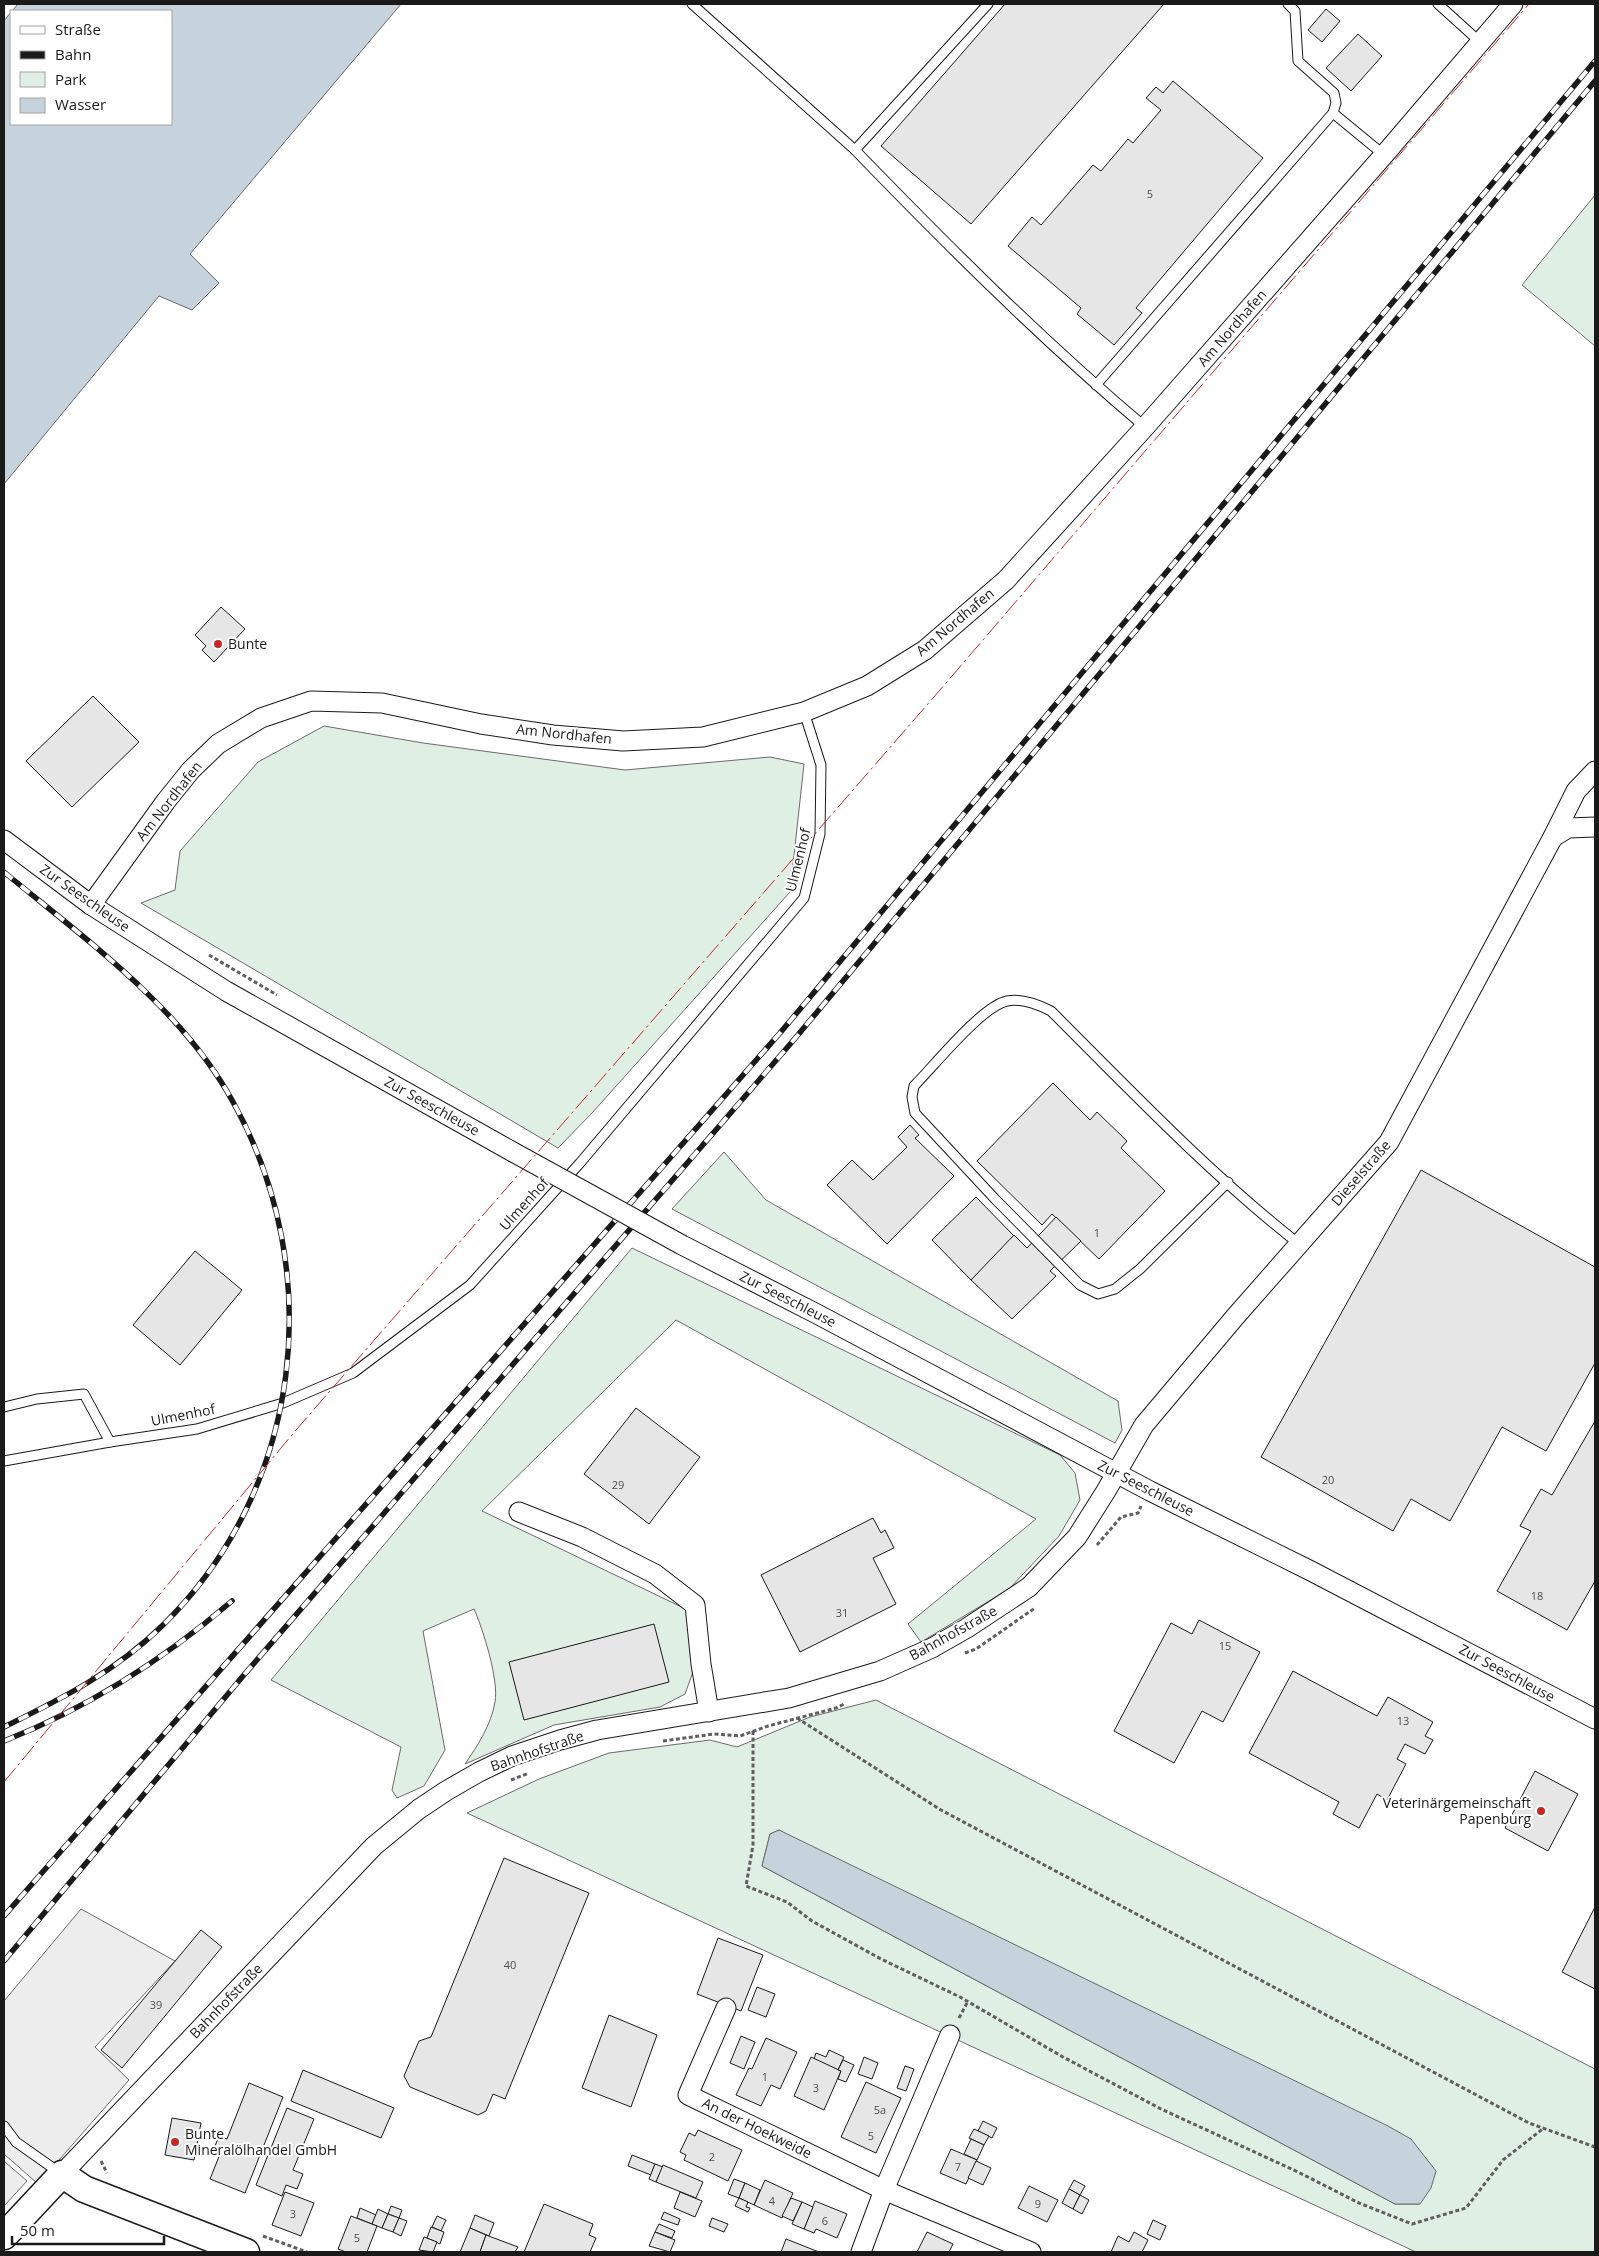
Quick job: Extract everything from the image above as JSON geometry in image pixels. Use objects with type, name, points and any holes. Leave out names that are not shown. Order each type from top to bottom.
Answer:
[{"type":"street","name":"Am Nordhafen","points":[[91,904],[166,801],[191,770],[218,744],[261,718],[311,701],[382,703],[481,724],[554,735],[623,741],[703,737],[804,712],[867,686],[925,650],[1006,580],[1145,427],[1384,155],[1513,4]]},
{"type":"street","name":"Dieselstraße","points":[[1116,1473],[1144,1425],[1389,1142],[1553,838],[1576,791],[1595,771]]},
{"type":"street","points":[[1553,838],[1568,828],[1595,827]]},
{"type":"street","name":"Zur Seeschleuse","points":[[4,840],[91,904],[226,991],[513,1152],[682,1245],[817,1314],[1116,1473],[1311,1570],[1595,1719]]},
{"type":"street","name":"Bahnhofstraße","points":[[4,2236],[374,1846],[419,1809],[479,1772],[512,1756],[560,1740],[597,1730],[788,1698],[880,1671],[932,1648],[1029,1588],[1077,1537],[1116,1473]]},
{"type":"street","points":[[519,1512],[582,1537],[655,1574],[695,1605],[701,1664],[709,1712]]},
{"type":"street","name":"An der Hoekweide","points":[[726,2008],[688,2095],[884,2190],[1031,2252]]},
{"type":"street","points":[[861,2252],[884,2190],[950,2035]]},
{"type":"street","points":[[62,2174],[84,2190],[246,2252]]},
{"type":"lane","points":[[692,4],[855,150],[969,268],[1096,385],[1145,427]]},
{"type":"lane","points":[[855,150],[988,4]]},
{"type":"lane","points":[[1096,385],[1332,113],[1336,103],[1334,93],[1298,61],[1295,11],[1288,4]]},
{"type":"lane","points":[[1438,4],[1480,42]]},
{"type":"lane","points":[[1332,113],[1384,155]]},
{"type":"lane","name":"Ulmenhof","points":[[4,1461],[197,1429],[283,1403],[353,1373],[470,1285],[580,1163],[804,898],[820,834],[821,765],[804,712]]},
{"type":"lane","points":[[1228,1182],[1140,1269],[1115,1290],[1098,1294],[1080,1285],[1073,1279],[915,1113],[912,1097],[914,1086],[981,1016],[1007,1001],[1035,1003],[1051,1011],[1163,1123],[1299,1244]]},
{"type":"lane","points":[[4,1407],[37,1399],[84,1394],[110,1442]]},
{"type":"lane","points":[[4,2126],[16,2142],[62,2174]]},
{"type":"path","points":[[204,952],[280,996]]},
{"type":"path","points":[[657,1742],[714,1734],[740,1736],[797,1718],[941,1810],[1529,2123],[1595,2147]]},
{"type":"path","points":[[753,1731],[753,1845],[746,1886],[787,1902],[812,1921],[881,1959],[960,1997],[1063,2058],[1161,2109],[1298,2172],[1359,2203],[1412,2224],[1466,2208],[1503,2160],[1544,2128]]},
{"type":"path","points":[[508,1781],[533,1772]]},
{"type":"green space","points":[[1595,195],[1595,346],[1522,285]]},
{"type":"green space","points":[[324,726],[423,743],[625,770],[770,757],[804,764],[790,892],[592,1113],[558,1148],[141,903],[175,890],[180,851],[258,762]]},
{"type":"green space","points":[[724,1152],[766,1200],[1118,1401],[1122,1430],[1115,1443],[672,1209]]},
{"type":"green space","points":[[632,1248],[1060,1455],[1075,1473],[1080,1500],[1059,1536],[1009,1589],[921,1642],[908,1624],[1036,1519],[676,1320],[482,1511],[692,1612],[694,1669],[685,1694],[660,1707],[554,1725],[465,1764],[487,1727],[496,1693],[489,1655],[474,1609],[423,1631],[445,1750],[424,1786],[397,1798],[392,1790],[401,1747],[271,1680]]},
{"type":"green space","points":[[876,1700],[1595,2069],[1595,2252],[1416,2252],[467,1813],[539,1779],[609,1753],[710,1740],[737,1747],[810,1717]],"holes":[[[779,1830],[1420,2204],[1395,2204],[762,1866],[770,1834]]]},
{"type":"shaded area","points":[[81,1909],[175,1961],[95,2047],[129,2080],[38,2184],[4,2154],[4,2001]]},
{"type":"shaded area","points":[[4,2161],[27,2181],[4,2206]]},
{"type":"water","points":[[18,4],[401,4],[190,254],[219,283],[192,310],[159,296],[4,484],[4,21],[10,13],[10,125],[172,125],[172,10],[13,10]]},
{"type":"water","points":[[779,1830],[1388,2126],[1411,2139],[1436,2171],[1431,2188],[1420,2204],[1395,2204],[762,1866],[770,1834]]},
{"type":"building","points":[[1005,4],[1164,4],[971,224],[881,146]]},
{"type":"building","points":[[1326,9],[1340,21],[1322,42],[1308,30]]},
{"type":"building","points":[[1358,34],[1382,56],[1351,91],[1326,68]]},
{"type":"building","points":[[1173,81],[1263,158],[1136,308],[1142,313],[1114,345],[1077,314],[1081,308],[1008,246],[1032,217],[1041,225],[1093,165],[1101,171],[1128,139],[1133,143],[1161,110],[1146,98],[1156,87],[1163,93]]},
{"type":"building","points":[[221,607],[245,629],[214,662],[202,650],[206,646],[195,635]]},
{"type":"building","points":[[93,696],[139,742],[72,807],[26,761]]},
{"type":"building","points":[[1053,1083],[1090,1120],[1097,1112],[1127,1141],[1121,1148],[1165,1191],[1099,1259],[1052,1214],[1042,1225],[977,1161]]},
{"type":"building","points":[[910,1125],[919,1135],[915,1138],[954,1176],[887,1244],[827,1185],[852,1160],[873,1180],[907,1147],[898,1137]]},
{"type":"building","points":[[1421,1170],[1595,1267],[1595,1363],[1546,1451],[1502,1427],[1450,1521],[1411,1499],[1393,1531],[1261,1457]]},
{"type":"building","points":[[976,1197],[1015,1237],[971,1280],[932,1240]]},
{"type":"building","points":[[1056,1217],[1081,1241],[1050,1271],[1056,1276],[1012,1319],[971,1280],[1014,1235],[1027,1248]]},
{"type":"building","points":[[195,1251],[242,1290],[180,1365],[133,1325]]},
{"type":"building","points":[[636,1408],[700,1457],[649,1524],[584,1474]]},
{"type":"building","points":[[1595,1421],[1595,1581],[1567,1630],[1497,1591],[1531,1531],[1520,1526],[1541,1489],[1552,1495]]},
{"type":"building","points":[[873,1518],[881,1533],[885,1530],[894,1548],[873,1558],[896,1604],[800,1652],[761,1575]]},
{"type":"building","points":[[1199,1620],[1260,1652],[1223,1722],[1202,1711],[1174,1763],[1114,1731],[1171,1623],[1192,1634]]},
{"type":"building","points":[[654,1624],[669,1682],[524,1720],[509,1662]]},
{"type":"building","points":[[1293,1671],[1377,1716],[1388,1697],[1433,1722],[1425,1736],[1433,1740],[1425,1754],[1405,1744],[1397,1759],[1406,1764],[1387,1800],[1377,1794],[1359,1828],[1333,1814],[1339,1802],[1249,1753]]},
{"type":"building","name":"Veterinärgemeinschaft Papenburg","points":[[1535,1771],[1578,1794],[1548,1851],[1505,1828]]},
{"type":"building","points":[[504,1858],[589,1893],[505,2099],[493,2094],[486,2111],[478,2115],[410,2087],[404,2076],[419,2041],[431,2037]]},
{"type":"building","points":[[1595,1907],[1595,1989],[1562,1972]]},
{"type":"building","points":[[201,1930],[222,1947],[122,2068],[101,2050]]},
{"type":"building","points":[[718,1938],[763,1955],[741,2011],[697,1994]]},
{"type":"building","points":[[757,1987],[775,1994],[766,2017],[748,2010]]},
{"type":"building","points":[[609,2015],[657,2035],[631,2107],[582,2088]]},
{"type":"building","points":[[741,2036],[755,2042],[744,2069],[730,2063]]},
{"type":"building","points":[[766,2038],[797,2052],[780,2089],[771,2085],[761,2106],[736,2095],[749,2068],[752,2069]]},
{"type":"building","points":[[829,2050],[844,2057],[838,2070],[814,2059],[816,2053],[826,2057]]},
{"type":"building","points":[[811,2057],[841,2071],[824,2110],[794,2096]]},
{"type":"building","points":[[864,2057],[878,2063],[872,2079],[858,2074]]},
{"type":"building","points":[[843,2060],[854,2065],[846,2082],[838,2079],[841,2071],[838,2070]]},
{"type":"building","points":[[905,2066],[914,2069],[906,2091],[897,2088]]},
{"type":"building","points":[[303,2070],[394,2108],[381,2138],[291,2101]]},
{"type":"building","points":[[866,2082],[901,2098],[876,2153],[841,2137]]},
{"type":"building","points":[[249,2083],[283,2097],[245,2193],[210,2179],[220,2154],[213,2151],[219,2136],[227,2139]]},
{"type":"building","points":[[287,2108],[314,2119],[293,2170],[303,2174],[297,2189],[286,2185],[282,2196],[256,2185]]},
{"type":"building","points":[[172,2118],[201,2123],[194,2160],[165,2155]]},
{"type":"building","points":[[983,2121],[997,2128],[992,2138],[978,2131]]},
{"type":"building","points":[[974,2129],[989,2136],[984,2145],[969,2138]]},
{"type":"building","points":[[698,2130],[742,2150],[728,2181],[684,2160],[686,2155],[680,2152],[689,2133],[695,2136]]},
{"type":"building","points":[[971,2139],[984,2145],[977,2160],[964,2154]]},
{"type":"building","points":[[951,2149],[977,2160],[966,2184],[940,2173]]},
{"type":"building","points":[[632,2155],[655,2164],[651,2175],[628,2166]]},
{"type":"building","points":[[976,2161],[991,2168],[983,2185],[968,2178]]},
{"type":"building","points":[[655,2164],[663,2167],[656,2182],[649,2179]]},
{"type":"building","points":[[663,2165],[703,2182],[696,2198],[656,2182]]},
{"type":"building","points":[[734,2179],[745,2183],[739,2198],[728,2194]]},
{"type":"building","points":[[765,2180],[793,2193],[782,2218],[754,2205]]},
{"type":"building","points":[[1074,2180],[1085,2186],[1080,2195],[1069,2189]]},
{"type":"building","points":[[745,2183],[760,2190],[754,2205],[739,2198]]},
{"type":"building","points":[[1029,2186],[1058,2200],[1047,2222],[1018,2208]]},
{"type":"building","points":[[1069,2189],[1080,2195],[1073,2209],[1062,2203]]},
{"type":"building","points":[[285,2192],[314,2203],[301,2236],[272,2225]]},
{"type":"building","points":[[680,2192],[702,2201],[695,2217],[674,2208]]},
{"type":"building","points":[[1080,2195],[1089,2200],[1082,2214],[1073,2209]]},
{"type":"building","points":[[739,2198],[748,2202],[746,2207],[750,2208],[748,2212],[735,2206]]},
{"type":"building","points":[[791,2198],[802,2202],[793,2221],[782,2216]]},
{"type":"building","points":[[815,2201],[847,2214],[837,2238],[816,2229],[814,2233],[804,2229]]},
{"type":"building","points":[[802,2202],[813,2207],[804,2229],[792,2224]]},
{"type":"building","points":[[544,2204],[593,2224],[589,2235],[596,2238],[590,2252],[524,2252]]},
{"type":"building","points":[[391,2206],[402,2210],[399,2218],[388,2214]]},
{"type":"building","points":[[360,2208],[376,2215],[372,2224],[357,2218]]},
{"type":"building","points":[[378,2209],[388,2214],[382,2228],[372,2224]]},
{"type":"building","points":[[664,2212],[680,2219],[678,2225],[661,2219]]},
{"type":"building","points":[[388,2214],[399,2218],[393,2232],[382,2228]]},
{"type":"building","points":[[475,2215],[494,2223],[489,2236],[470,2228]]},
{"type":"building","points":[[351,2216],[377,2226],[367,2252],[346,2252],[338,2249]]},
{"type":"building","points":[[437,2216],[446,2220],[441,2231],[432,2227]]},
{"type":"building","points":[[399,2218],[407,2221],[401,2236],[393,2232]]},
{"type":"building","points":[[712,2218],[728,2224],[724,2232],[709,2226]]},
{"type":"building","points":[[1153,2220],[1166,2226],[1160,2240],[1147,2234]]},
{"type":"building","points":[[659,2224],[675,2231],[672,2238],[655,2232]]},
{"type":"building","points":[[431,2227],[444,2232],[440,2244],[427,2238]]},
{"type":"building","points":[[470,2228],[486,2235],[480,2252],[460,2252]]},
{"type":"building","points":[[655,2232],[675,2240],[670,2252],[649,2246]]},
{"type":"building","points":[[927,2232],[953,2244],[949,2252],[917,2252]]},
{"type":"building","points":[[1134,2232],[1148,2240],[1142,2252],[1111,2252],[1118,2236],[1129,2242]]},
{"type":"building","points":[[486,2235],[518,2247],[515,2252],[480,2252]]},
{"type":"building","points":[[424,2237],[437,2242],[433,2252],[419,2250]]},
{"type":"building","points":[[786,2239],[819,2252],[781,2252]]},
{"type":"railway","points":[[4,1916],[780,1033],[1595,61]]},
{"type":"railway","points":[[4,1961],[243,1676],[792,1042],[1595,81]]},
{"type":"railway","points":[[4,872],[99,949],[130,977],[187,1036],[212,1068],[233,1102],[263,1167],[281,1236],[289,1306],[286,1376],[271,1444],[246,1509],[210,1570],[163,1625],[126,1657],[88,1683],[4,1727]]},
{"type":"railway","points":[[4,1741],[66,1713],[124,1680],[180,1643],[232,1601]]},
{"type":"power","points":[[4,1782],[296,1430],[940,690],[1529,4]]},
{"type":"place","name":"Bunte","points":[[218,644]]},
{"type":"place","name":"Veterinärgemeinschaft Papenburg","points":[[1541,1811]]},
{"type":"place","name":"Bunte Mineralölhandel GmbH","points":[[175,2142]]}]
